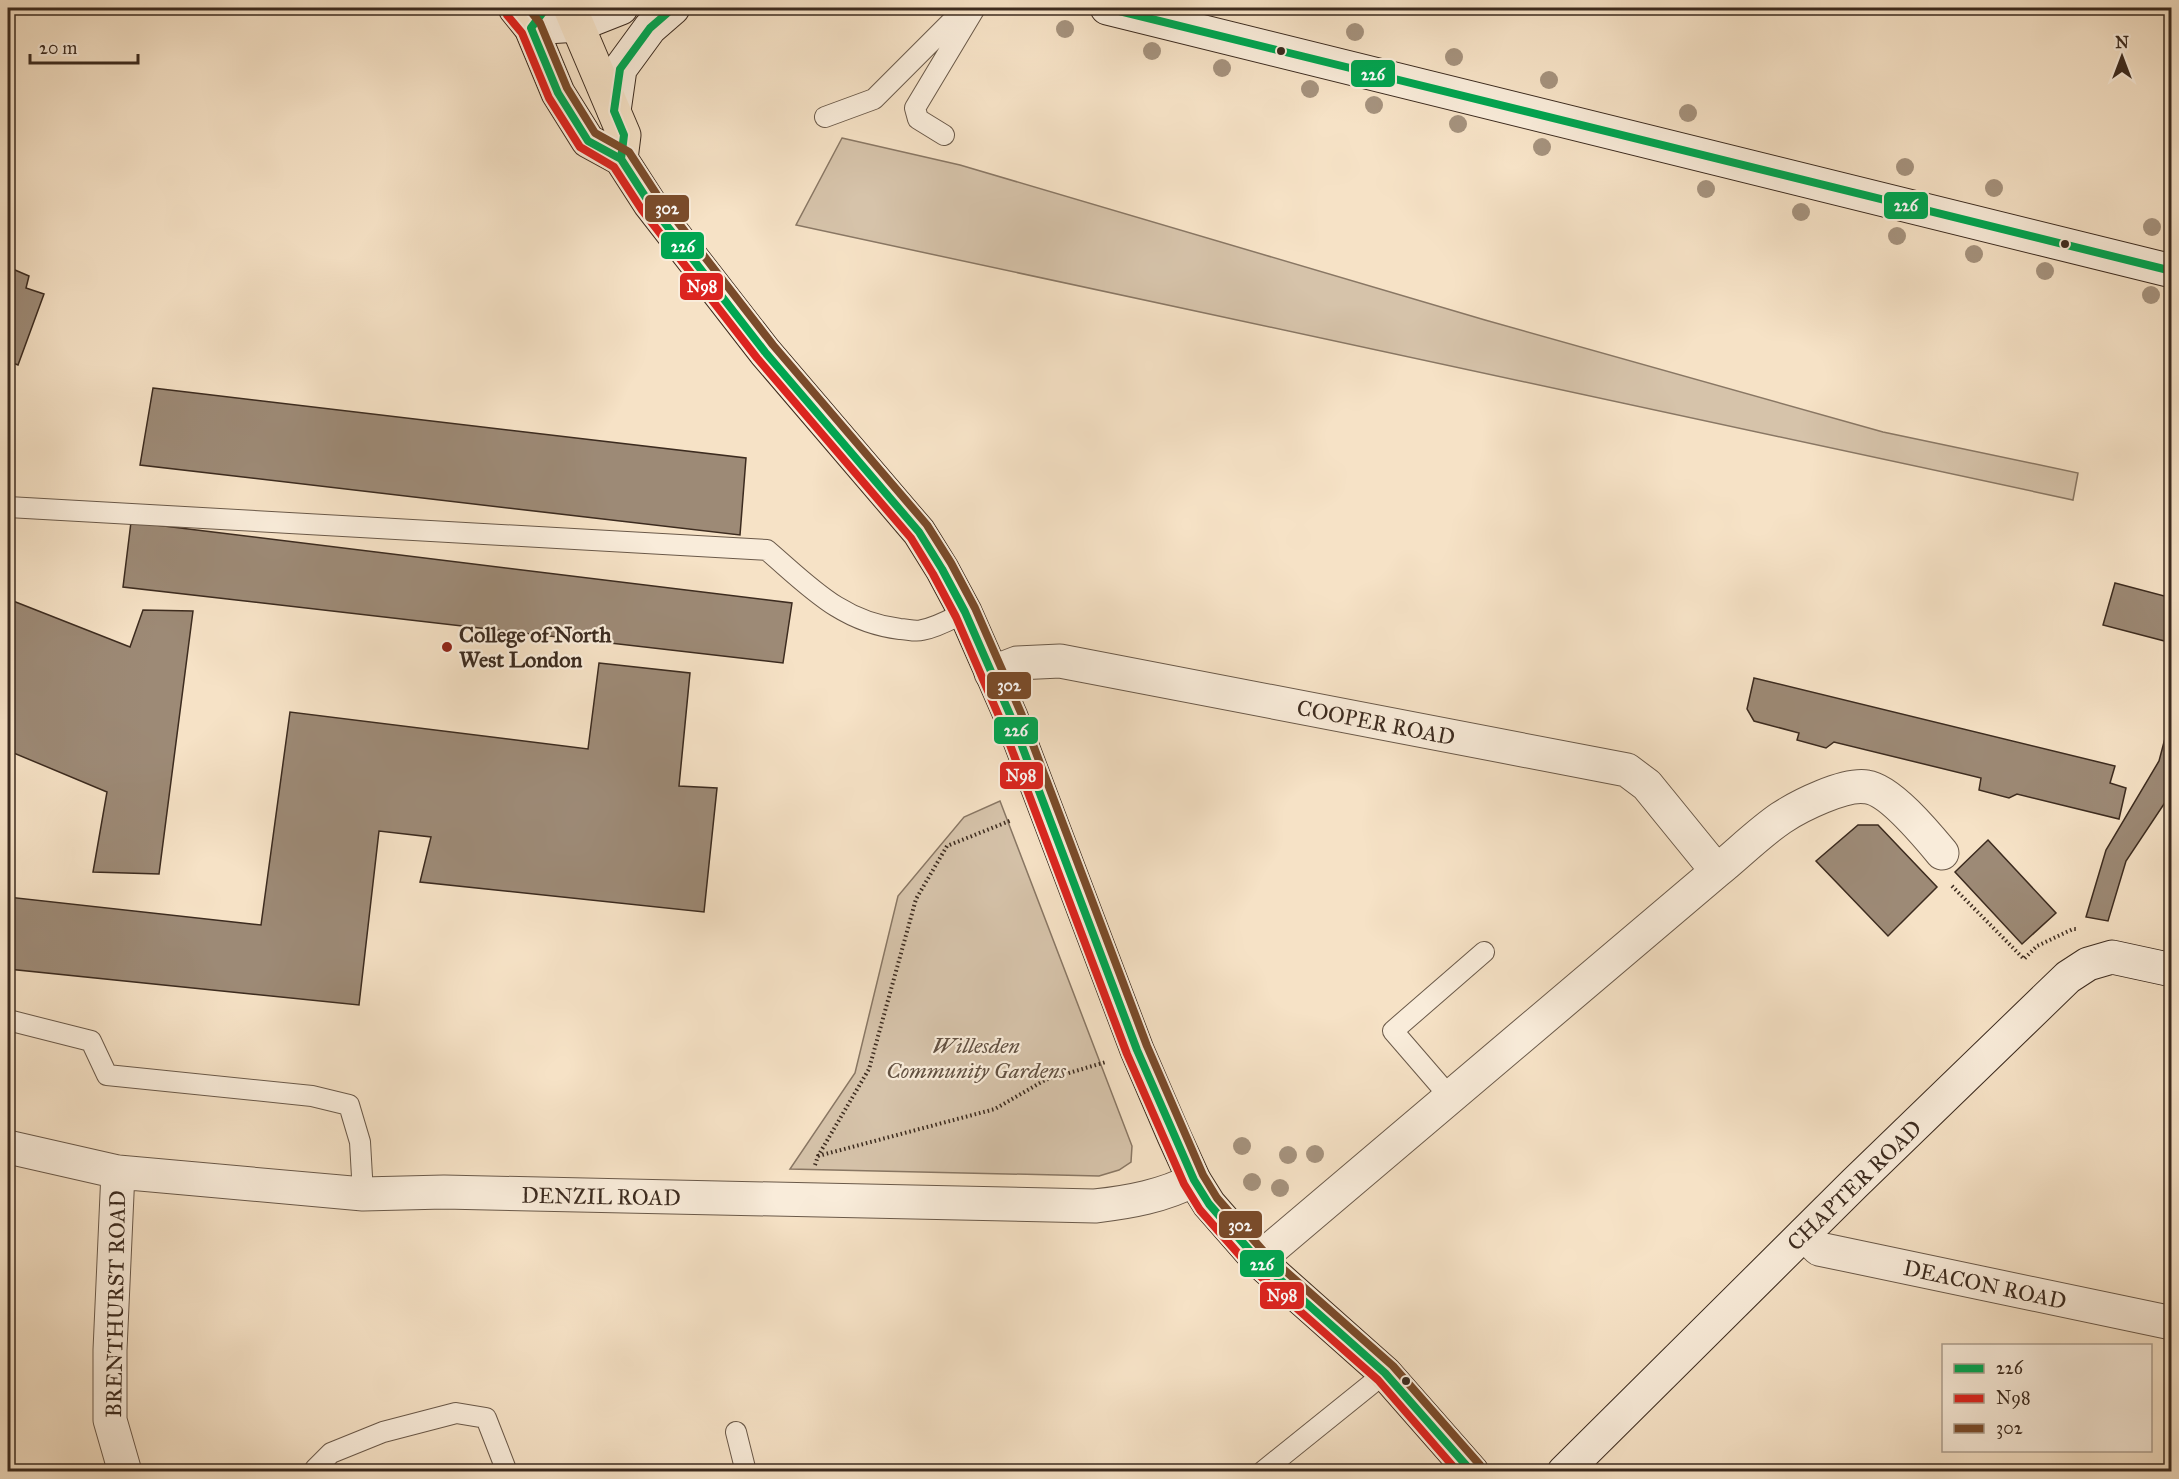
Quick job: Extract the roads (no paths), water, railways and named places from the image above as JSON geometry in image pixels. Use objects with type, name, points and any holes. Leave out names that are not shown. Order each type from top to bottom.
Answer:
[{"type":"main road","points":[[530,14],[558,93],[588,141],[621,159],[650,204],[765,352],[919,532],[942,569],[965,612],[1011,717],[1137,1050],[1194,1180],[1209,1204],[1258,1260],[1385,1373],[1472,1472]]},
{"type":"main road","points":[[574,16],[624,135],[621,159]]},
{"type":"street","points":[[530,14],[574,16],[621,8]]},
{"type":"street","points":[[614,111],[620,69],[650,28],[673,8]]},
{"type":"street","points":[[1107,8],[2172,271]]},
{"type":"street","name":"COOPER ROAD","points":[[991,674],[1017,663],[1060,661],[1627,770],[1647,785],[1717,871]]},
{"type":"street","points":[[1258,1260],[1782,818],[1841,788],[1868,786],[1889,798],[1922,830],[1945,868]]},
{"type":"street","name":"CHAPTER ROAD","points":[[1564,1472],[2068,977],[2088,964],[2112,957],[2172,970]]},
{"type":"street","name":"DENZIL ROAD","points":[[8,1147],[118,1172],[363,1194],[444,1192],[1095,1206],[1127,1203],[1152,1197],[1173,1191],[1194,1180]]},
{"type":"street","name":"BRENTHURST ROAD","points":[[118,1172],[110,1350],[110,1420],[125,1472]]},
{"type":"street","name":"DEACON ROAD","points":[[1804,1234],[1819,1249],[2172,1323]]},
{"type":"lane","points":[[825,117],[874,99],[965,8]]},
{"type":"lane","points":[[944,135],[918,119],[915,108],[975,8]]},
{"type":"lane","points":[[8,507],[766,550],[849,615],[890,627],[920,631],[938,626],[965,612]]},
{"type":"lane","points":[[1450,1097],[1393,1031],[1484,952]]},
{"type":"lane","points":[[8,1020],[91,1041],[107,1075],[312,1096],[349,1105],[360,1142],[363,1194]]},
{"type":"lane","points":[[1262,1472],[1385,1373]]},
{"type":"lane","points":[[316,1472],[315,1469],[331,1453],[383,1432],[456,1413],[486,1418],[507,1472]]},
{"type":"lane","points":[[736,1432],[746,1472]]},
{"type":"place","name":"College of North West London","points":[[447,647]]},
{"type":"park label","name":"Willesden Community Gardens","points":[[976,1058]]}]
